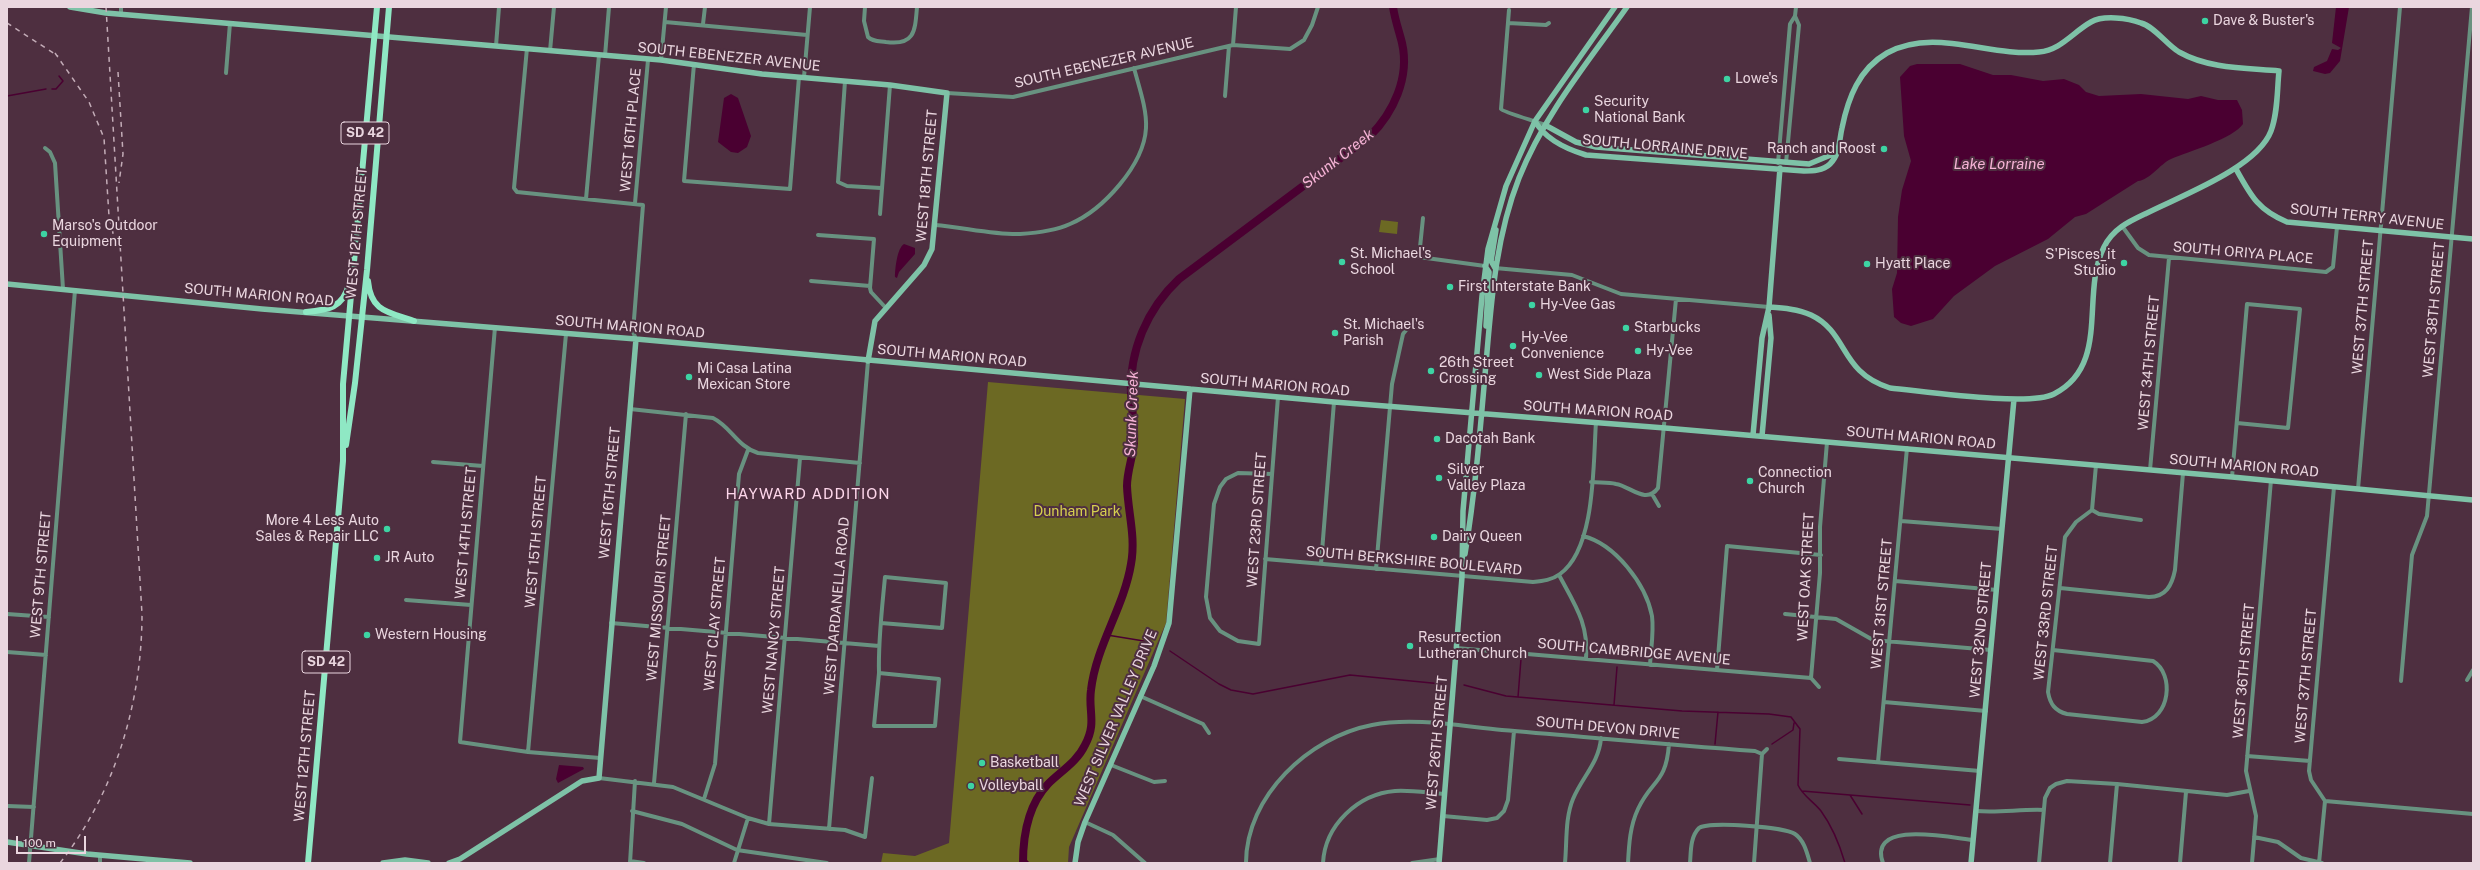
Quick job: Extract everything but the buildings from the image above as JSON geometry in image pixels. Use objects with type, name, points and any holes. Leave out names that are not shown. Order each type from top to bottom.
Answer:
[{"type":"main road","name":"WEST 12TH STREET","points":[[343,461],[343,384],[377,7]]},
{"type":"main road","name":"WEST 12TH STREET","points":[[308,863],[343,461],[351,415],[367,270],[389,7]]},
{"type":"main road","points":[[306,312],[330,309],[342,302],[349,285],[355,249]]},
{"type":"main road","points":[[367,270],[369,291],[374,304],[381,309],[414,321]]},
{"type":"street","name":"SOUTH EBENEZER AVENUE","points":[[70,7],[106,13],[661,60],[802,77],[890,85],[947,93],[1013,97],[1231,45],[1284,50],[1295,47],[1308,34],[1318,7]]},
{"type":"street","points":[[121,7],[121,14]]},
{"type":"street","points":[[496,46],[499,7]]},
{"type":"street","points":[[550,50],[554,7]]},
{"type":"street","points":[[586,198],[609,7]]},
{"type":"street","points":[[661,60],[666,7]]},
{"type":"street","points":[[704,24],[705,7]]},
{"type":"street","points":[[694,64],[684,181],[790,190],[810,7]]},
{"type":"street","points":[[865,7],[864,21],[868,38],[874,41],[901,43],[910,38],[917,7]]},
{"type":"street","points":[[1225,96],[1236,7]]},
{"type":"street","name":"WEST 26TH STREET","points":[[1440,861],[1462,577],[1463,511],[1485,266],[1503,193],[1535,121],[1615,7]]},
{"type":"street","name":"WEST 26TH STREET","points":[[1462,577],[1474,502],[1495,268],[1503,228],[1514,191],[1541,132],[1627,7]]},
{"type":"street","points":[[1754,435],[1762,338],[1768,307],[1781,170],[1778,163],[1790,24],[1795,16],[1796,7]]},
{"type":"street","name":"WEST 37TH STREET","points":[[2358,489],[2400,7]]},
{"type":"street","name":"WEST 38TH STREET","points":[[2401,681],[2412,555],[2426,524],[2429,496],[2472,7]]},
{"type":"street","points":[[1509,10],[1501,109],[1507,113],[1520,115],[1545,125]]},
{"type":"street","points":[[1781,170],[1786,164],[1799,25],[1795,16]]},
{"type":"street","points":[[1503,193],[1491,255],[1492,265],[1495,268],[1572,274],[1621,294],[1768,307],[1803,312],[1822,322],[1836,337],[1854,367],[1876,384],[1890,388],[2014,399],[2040,399],[2054,394],[2078,375],[2085,362],[2089,344],[2098,261],[2108,239],[2122,226],[2236,168],[2264,144],[2271,131],[2280,71],[2201,62],[2178,51],[2142,23],[2109,18],[2091,21],[2061,44],[2041,52],[2024,52],[1935,42],[1915,44],[1899,48],[1881,57],[1859,80],[1847,105],[1838,152]]},
{"type":"street","points":[[665,22],[704,24],[807,35]]},
{"type":"street","points":[[1508,22],[1549,23]]},
{"type":"street","points":[[226,73],[230,23]]},
{"type":"street","points":[[527,48],[514,188],[517,192],[635,203]]},
{"type":"street","name":"WEST 16TH PLACE","points":[[635,203],[648,60]]},
{"type":"street","points":[[935,225],[1018,234],[1054,229],[1070,224],[1089,214],[1122,184],[1142,146],[1146,128],[1134,68]]},
{"type":"street","points":[[845,81],[838,182],[846,186],[881,188]]},
{"type":"street","points":[[880,214],[890,85]]},
{"type":"street","name":"WEST 18TH STREET","points":[[868,361],[873,326],[885,307],[930,255],[935,225],[947,93]]},
{"type":"street","points":[[1535,121],[1541,132]]},
{"type":"street","name":"SOUTH LORRAINE DRIVE","points":[[1545,125],[1576,142],[1592,146],[1786,164],[1809,164],[1838,152]]},
{"type":"street","name":"SOUTH LORRAINE DRIVE","points":[[1541,132],[1566,147],[1586,155],[1781,170],[1804,171],[1822,169],[1830,165],[1838,152]]},
{"type":"street","points":[[45,148],[50,152],[55,163],[63,289]]},
{"type":"street","name":"SOUTH TERRY AVENUE","points":[[2236,168],[2250,195],[2268,213],[2294,224],[2473,239]]},
{"type":"street","name":"WEST 16TH STREET","points":[[599,778],[636,339],[633,332],[643,205],[635,203]]},
{"type":"street","points":[[1423,218],[1419,257],[1485,266],[1489,272],[1486,317],[1488,344]]},
{"type":"street","name":"SOUTH ORIYA PLACE","points":[[2122,226],[2143,253],[2169,258],[2328,272],[2333,267],[2337,227]]},
{"type":"street","points":[[818,235],[874,239],[870,286],[871,292],[885,307]]},
{"type":"street","name":"WEST 34TH STREET","points":[[2150,470],[2169,258]]},
{"type":"street","points":[[811,281],[870,286]]},
{"type":"street","name":"SOUTH MARION ROAD","points":[[7,284],[350,316],[636,339],[1099,382],[1907,448],[2271,480],[2473,500]]},
{"type":"street","name":"WEST 9TH STREET","points":[[29,863],[75,290]]},
{"type":"street","points":[[1591,482],[1616,484],[1643,495],[1652,494],[1658,488],[1665,428],[1676,299]]},
{"type":"street","points":[[2232,477],[2236,423],[2247,304],[2300,309],[2288,428],[2236,423]]},
{"type":"street","points":[[1762,436],[1771,338],[1768,307]]},
{"type":"street","points":[[1376,569],[1392,384],[1404,334],[1410,325],[1416,321]]},
{"type":"street","name":"WEST 14TH STREET","points":[[495,327],[460,742],[528,752]]},
{"type":"street","name":"WEST 15TH STREET","points":[[528,752],[566,334]]},
{"type":"street","name":"WEST DARDANELLA ROAD","points":[[829,829],[868,361]]},
{"type":"street","name":"WEST SILVER VALLEY DRIVE","points":[[1075,863],[1078,842],[1085,822],[1164,640],[1169,623],[1190,389]]},
{"type":"street","name":"WEST 23RD STREET","points":[[1272,474],[1238,473],[1226,479],[1220,486],[1214,504],[1206,597],[1210,618],[1220,631],[1238,641],[1259,644],[1278,397]]},
{"type":"street","name":"WEST 32ND STREET","points":[[1971,863],[2014,399]]},
{"type":"street","points":[[1321,564],[1334,402]]},
{"type":"street","points":[[630,409],[686,414],[716,420],[748,450],[766,455],[860,463]]},
{"type":"street","name":"WEST MISSOURI STREET","points":[[654,784],[686,414]]},
{"type":"street","points":[[1586,659],[1587,641],[1585,625],[1559,574],[1574,557],[1583,536],[1591,482],[1596,422]]},
{"type":"street","name":"WEST OAK STREET","points":[[1811,678],[1821,555],[1820,527],[1827,442]]},
{"type":"street","name":"WEST 31ST STREET","points":[[1878,762],[1907,448]]},
{"type":"street","name":"WEST CLAY STREET","points":[[704,799],[715,764],[739,474],[748,450]]},
{"type":"street","name":"WEST NANCY STREET","points":[[769,824],[800,458]]},
{"type":"street","points":[[433,462],[483,466]]},
{"type":"street","points":[[2096,465],[2092,510],[2099,514],[2141,520]]},
{"type":"street","points":[[2060,588],[2154,597],[2160,596],[2167,590],[2175,570],[2183,473]]},
{"type":"street","name":"WEST 36TH STREET","points":[[2252,863],[2256,816],[2246,776],[2271,480]]},
{"type":"street","name":"WEST 37TH STREET","points":[[2325,801],[2310,775],[2310,762],[2334,487]]},
{"type":"street","points":[[1652,494],[1659,506]]},
{"type":"street","name":"WEST 33RD STREET","points":[[2053,650],[2147,659],[2161,667],[2166,682],[2163,707],[2156,716],[2148,721],[2067,714],[2057,710],[2051,703],[2048,692],[2065,534],[2092,510]]},
{"type":"street","points":[[1900,521],[2002,529]]},
{"type":"street","points":[[1583,536],[1601,542],[1616,554],[1647,599],[1652,623],[1650,665]]},
{"type":"street","points":[[1717,670],[1727,546],[1821,555]]},
{"type":"street","name":"SOUTH BERKSHIRE BOULEVARD","points":[[1266,559],[1533,582],[1553,578],[1559,574]]},
{"type":"street","points":[[879,673],[939,679],[935,726],[874,726],[879,673],[879,646],[881,623],[885,577],[946,583],[942,628],[881,623]]},
{"type":"street","points":[[1895,581],[1997,590]]},
{"type":"street","points":[[406,600],[471,605]]},
{"type":"street","points":[[7,614],[49,617]]},
{"type":"street","points":[[1785,614],[1816,616],[1841,620],[1866,637],[1889,641],[1991,650]]},
{"type":"street","points":[[611,623],[879,646]]},
{"type":"street","name":"SOUTH CAMBRIDGE AVENUE","points":[[1456,648],[1811,678]]},
{"type":"street","points":[[7,652],[46,655]]},
{"type":"street","points":[[2467,680],[2473,670]]},
{"type":"street","points":[[1811,678],[1819,688]]},
{"type":"street","points":[[1140,696],[1203,724],[1209,734]]},
{"type":"street","points":[[1884,702],[1986,711]]},
{"type":"street","name":"SOUTH DEVON DRIVE","points":[[1246,863],[1250,837],[1268,797],[1286,774],[1314,750],[1336,737],[1371,725],[1396,722],[1451,726],[1755,751],[1762,754]]},
{"type":"street","points":[[1443,816],[1487,820],[1496,818],[1504,811],[1508,800],[1514,731]]},
{"type":"street","points":[[1565,863],[1571,806],[1580,784],[1599,755],[1601,738]]},
{"type":"street","points":[[1628,863],[1630,830],[1634,817],[1644,798],[1665,771],[1669,744]]},
{"type":"street","points":[[1754,863],[1762,754],[1767,749]]},
{"type":"street","points":[[528,752],[600,758]]},
{"type":"street","points":[[2247,756],[2310,762]]},
{"type":"street","points":[[1838,759],[1980,771]]},
{"type":"street","points":[[1111,765],[1154,782],[1165,781]]},
{"type":"street","points":[[449,863],[460,859],[582,781],[599,778],[635,781],[683,790],[748,818],[769,824],[854,832],[865,837],[872,778]]},
{"type":"street","points":[[635,781],[632,810],[630,862],[644,863]]},
{"type":"street","points":[[2039,863],[2046,794],[2056,784],[2067,781],[2117,784],[2227,795],[2249,790]]},
{"type":"street","points":[[2110,863],[2117,784]]},
{"type":"street","points":[[1323,863],[1326,844],[1334,828],[1342,817],[1360,803],[1396,791],[1445,794]]},
{"type":"street","points":[[2180,863],[2186,792]]},
{"type":"street","points":[[2254,837],[2278,842],[2296,856],[2320,863],[2325,801],[2473,814]]},
{"type":"street","points":[[7,806],[34,808]]},
{"type":"street","points":[[1976,811],[2002,813],[2024,809],[2044,810]]},
{"type":"street","points":[[632,810],[682,824],[737,850],[827,863]]},
{"type":"street","points":[[734,863],[748,818]]},
{"type":"street","points":[[1085,822],[1120,840],[1145,863]]},
{"type":"street","points":[[1690,863],[1693,840],[1698,830],[1704,825],[1716,824],[1793,832],[1800,837],[1810,863]]},
{"type":"street","points":[[1883,863],[1882,851],[1885,842],[1897,835],[1973,840]]},
{"type":"street","points":[[7,842],[31,844],[100,856],[190,863]]},
{"type":"street","points":[[100,856],[100,863]]},
{"type":"street","points":[[383,863],[405,860],[428,863]]},
{"type":"street","points":[[1412,863],[1440,861]]},
{"type":"green space","points":[[1381,220],[1398,222],[1397,234],[1379,232]]},
{"type":"green space","name":"Dunham Park","points":[[988,382],[1185,399],[1166,623],[1069,847],[1068,863],[881,863],[883,853],[915,856],[949,843]]},
{"type":"water","points":[[2336,7],[2349,7],[2340,61],[2330,73],[2325,74],[2313,71],[2314,67],[2327,61],[2332,49],[2338,50],[2341,48],[2332,43]]},
{"type":"water","name":"Lake Lorraine","points":[[1917,64],[1960,64],[1993,75],[2011,75],[2043,81],[2064,79],[2079,85],[2086,92],[2099,96],[2141,94],[2188,99],[2201,96],[2218,100],[2237,100],[2242,110],[2243,124],[2238,129],[2221,139],[2167,161],[2147,178],[2138,181],[2086,214],[2075,217],[2048,239],[1995,266],[1954,296],[1933,319],[1911,326],[1901,323],[1894,317],[1892,289],[1897,273],[1898,217],[1902,190],[1911,161],[1904,136],[1900,77],[1910,66]]},
{"type":"water","points":[[731,94],[738,98],[751,136],[747,147],[738,153],[731,152],[718,142],[724,98]]},
{"type":"water","points":[[904,244],[915,248],[915,254],[899,272],[897,278],[895,277],[895,269],[897,259]]},
{"type":"water","points":[[559,765],[583,767],[584,769],[558,783],[556,779]]},
{"type":"waterway","name":"Skunk Creek","points":[[1023,863],[1024,842],[1028,821],[1036,801],[1048,784],[1078,756],[1089,737],[1091,730],[1090,697],[1094,674],[1098,658],[1122,596],[1131,564],[1133,544],[1127,486],[1134,442],[1131,379],[1133,363],[1142,332],[1149,317],[1158,304],[1179,279],[1370,136],[1386,117],[1398,94],[1404,69],[1402,43],[1393,7]]},
{"type":"waterway","points":[[52,89],[56,89],[63,81],[59,76]]},
{"type":"waterway","points":[[7,96],[46,89]]},
{"type":"waterway","points":[[1107,635],[1150,642]]},
{"type":"waterway","points":[[1170,651],[1219,684],[1231,690],[1253,694],[1350,675],[1442,684]]},
{"type":"waterway","points":[[1518,697],[1521,659]]},
{"type":"waterway","points":[[1614,705],[1617,667]]},
{"type":"waterway","points":[[1464,685],[1506,696],[1682,711],[1769,714],[1791,717],[1800,729],[1798,785],[1802,792],[1821,811],[1829,823],[1845,863]]},
{"type":"waterway","points":[[1715,744],[1718,712]]},
{"type":"waterway","points":[[1772,744],[1793,730],[1794,723]]},
{"type":"waterway","points":[[1802,791],[1970,805]]},
{"type":"waterway","points":[[1850,795],[1862,814]]},
{"type":"waterway","name":"Skunk Creek","points":[[1023,857],[1029,863]]},
{"type":"railway","points":[[60,863],[79,836],[96,807],[110,777],[122,745],[131,713],[141,647],[142,614],[106,7]]},
{"type":"railway","points":[[7,23],[58,56]]},
{"type":"railway","points":[[55,53],[89,102],[104,138],[109,216],[116,246]]},
{"type":"railway","points":[[118,72],[123,154],[119,183]]},
{"type":"place","name":"Dave & Buster's","points":[[2205,21]]},
{"type":"place","name":"Lowe's","points":[[1727,79]]},
{"type":"place","name":"Security National Bank","points":[[1586,110]]},
{"type":"place","name":"Ranch and Roost","points":[[1884,149]]},
{"type":"place","name":"Marso's Outdoor Equipment","points":[[44,234]]},
{"type":"place","name":"St. Michael's School","points":[[1342,262]]},
{"type":"place","name":"S'Pisces_it Studio","points":[[2124,263]]},
{"type":"place","name":"Hyatt Place","points":[[1867,264]]},
{"type":"place","name":"First Interstate Bank","points":[[1450,287]]},
{"type":"place","name":"Hy-Vee Gas","points":[[1532,305]]},
{"type":"place","name":"Starbucks","points":[[1626,328]]},
{"type":"place","name":"St. Michael's Parish","points":[[1335,333]]},
{"type":"place","name":"Hy-Vee Convenience","points":[[1513,346]]},
{"type":"place","name":"Hy-Vee","points":[[1638,351]]},
{"type":"place","name":"26th Street Crossing","points":[[1431,371]]},
{"type":"place","name":"West Side Plaza","points":[[1539,375]]},
{"type":"place","name":"Mi Casa Latina Mexican Store","points":[[689,377]]},
{"type":"place","name":"Dacotah Bank","points":[[1437,439]]},
{"type":"place","name":"Silver Valley Plaza","points":[[1439,478]]},
{"type":"place","name":"Connection Church","points":[[1750,481]]},
{"type":"place","name":"More 4 Less Auto Sales & Repair LLC","points":[[387,529]]},
{"type":"place","name":"Dairy Queen","points":[[1434,537]]},
{"type":"place","name":"JR Auto","points":[[377,558]]},
{"type":"place","name":"Western Housing","points":[[367,635]]},
{"type":"place","name":"Resurrection Lutheran Church","points":[[1410,646]]},
{"type":"place","name":"Basketball","points":[[982,763]]},
{"type":"place","name":"Volleyball","points":[[971,786]]},
{"type":"district","name":"HAYWARD ADDITION","points":[[808,494]]}]
